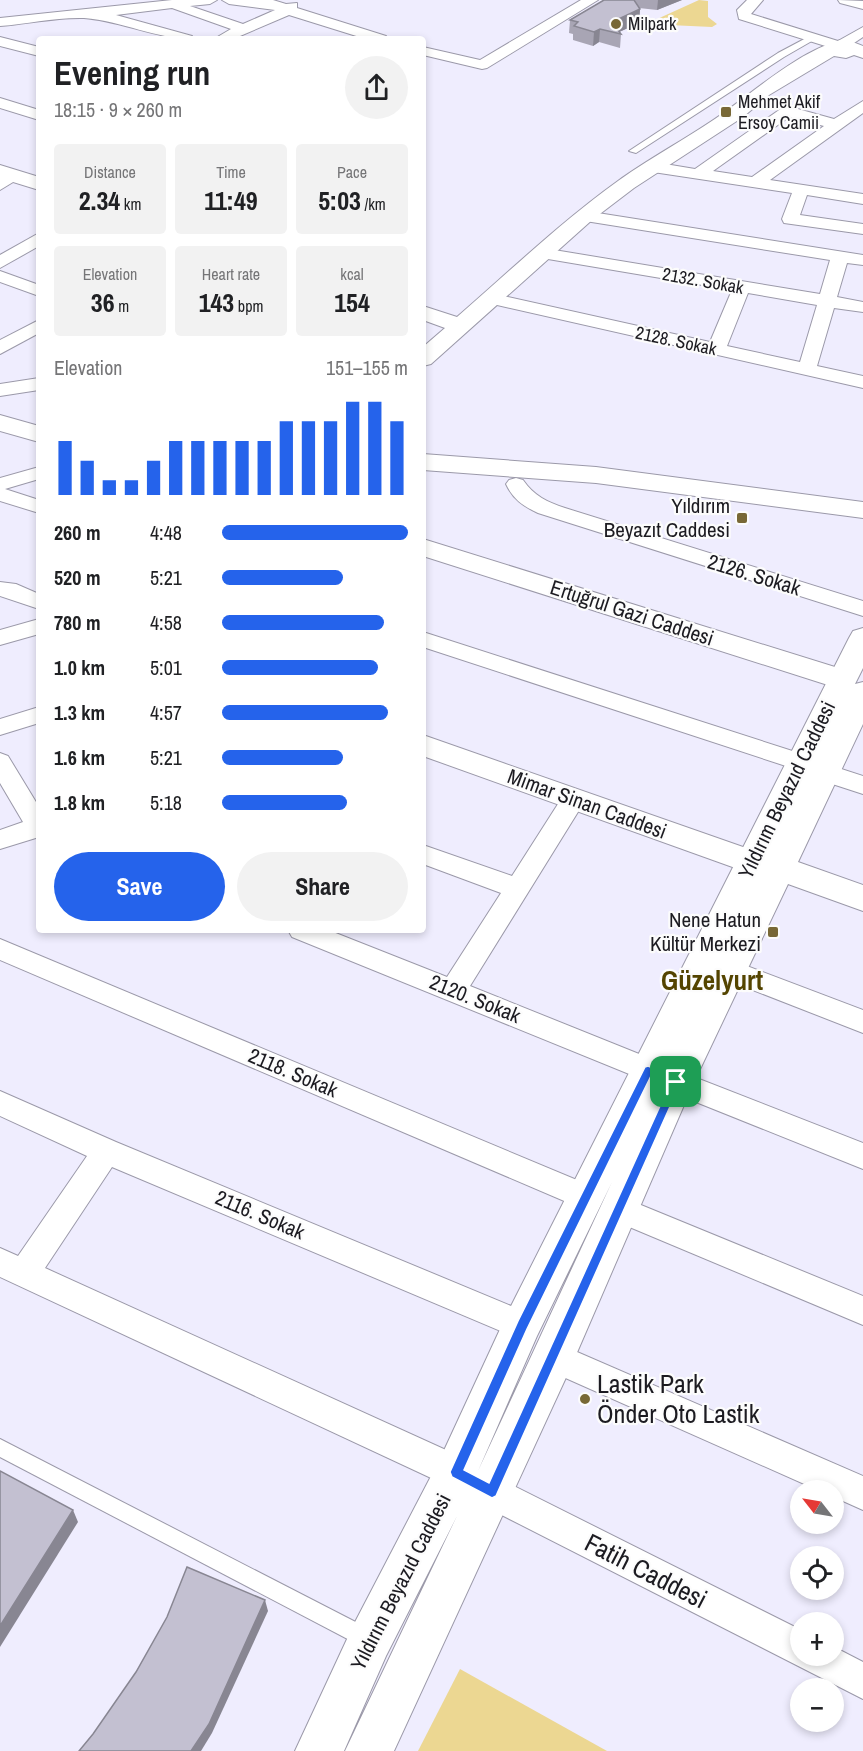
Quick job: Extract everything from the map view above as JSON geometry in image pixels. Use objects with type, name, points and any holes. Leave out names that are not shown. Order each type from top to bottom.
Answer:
[{"type":"main road","points":[[0,423],[36,433]]},
{"type":"main road","points":[[426,462],[517,467],[596,475],[863,510]]},
{"type":"main road","points":[[426,477],[591,489],[781,511],[863,524]]},
{"type":"main road","name":"Yıldırım Beyazıd Caddesi","points":[[369,1751],[474,1482],[522,1325],[602,1203],[765,865],[856,686],[863,638]]},
{"type":"main road","name":"Yıldırım Beyazıd Caddesi","points":[[662,1076],[731,971],[765,865]]},
{"type":"main road","name":"Mimar Sinan Caddesi","points":[[765,865],[863,898]]},
{"type":"main road","name":"Yıldırım Beyazıd Caddesi","points":[[319,1751],[370,1640],[554,1357],[602,1203]]},
{"type":"street","points":[[0,22],[210,0]]},
{"type":"street","points":[[229,0],[268,3],[371,36]]},
{"type":"street","points":[[228,36],[288,10],[300,0]]},
{"type":"street","points":[[426,52],[482,65],[591,0]]},
{"type":"street","points":[[756,0],[744,10],[744,16],[813,38],[851,47]]},
{"type":"street","points":[[845,0],[863,5]]},
{"type":"street","points":[[172,5],[244,29]]},
{"type":"street","points":[[83,14],[123,20],[177,36]]},
{"type":"street","points":[[0,41],[36,51]]},
{"type":"street","points":[[426,354],[585,216],[653,167],[736,113],[772,95],[851,47]]},
{"type":"street","points":[[0,103],[36,114]]},
{"type":"street","points":[[755,183],[863,106]]},
{"type":"street","points":[[698,174],[787,111],[836,125]]},
{"type":"street","points":[[653,167],[863,199]]},
{"type":"street","points":[[5,177],[36,183]]},
{"type":"street","points":[[801,190],[790,219],[863,229]]},
{"type":"street","points":[[585,216],[863,260]]},
{"type":"street","points":[[0,263],[36,240]]},
{"type":"street","name":"2132. Sokak","points":[[542,253],[863,307]]},
{"type":"street","points":[[807,369],[829,302],[840,256]]},
{"type":"street","points":[[0,276],[36,290]]},
{"type":"street","points":[[716,349],[742,287]]},
{"type":"street","name":"2128. Sokak","points":[[490,298],[863,382]]},
{"type":"street","points":[[426,314],[460,325]]},
{"type":"street","points":[[0,348],[36,327]]},
{"type":"street","points":[[0,330],[19,337]]},
{"type":"street","points":[[0,390],[36,384]]},
{"type":"street","points":[[0,484],[36,474]]},
{"type":"street","name":"2126. Sokak","points":[[516,484],[519,492],[535,504],[558,513],[863,609]]},
{"type":"street","points":[[0,494],[36,506]]},
{"type":"street","name":"Ertuğrul Gazi Caddesi","points":[[426,548],[856,686]]},
{"type":"street","points":[[0,589],[36,601]]},
{"type":"street","points":[[0,638],[36,627]]},
{"type":"street","points":[[426,640],[863,785]]},
{"type":"street","points":[[0,727],[36,716]]},
{"type":"street","name":"Mimar Sinan Caddesi","points":[[426,745],[765,865]]},
{"type":"street","points":[[0,762],[36,824]]},
{"type":"street","points":[[453,990],[574,799]]},
{"type":"street","points":[[0,840],[36,828]]},
{"type":"street","points":[[426,855],[518,889]]},
{"type":"street","name":"2120. Sokak","points":[[309,933],[863,1156]]},
{"type":"street","name":"2118. Sokak","points":[[0,949],[863,1311]]},
{"type":"street","points":[[731,971],[863,1022]]},
{"type":"street","name":"2116. Sokak","points":[[0,1103],[105,1151],[522,1325]]},
{"type":"street","points":[[12,1268],[105,1151]]},
{"type":"street","name":"Fatih Caddesi","points":[[12,1268],[474,1482],[790,1643]]},
{"type":"street","points":[[554,1357],[863,1493]]},
{"type":"street","points":[[834,1666],[863,1681]]},
{"type":"lane","points":[[633,151],[781,55],[813,38]]},
{"type":"lane","points":[[0,1448],[370,1640]]},
{"type":"shaded area","points":[[699,0],[708,1],[708,17],[717,24],[712,27],[669,25],[655,20]]},
{"type":"shaded area","points":[[460,1669],[607,1751],[418,1751]]},
{"type":"building","points":[[604,0],[634,0],[640,9],[612,22],[621,34],[600,29],[594,32],[574,26],[578,22],[570,20]]},
{"type":"building","points":[[0,1471],[73,1510],[0,1626]]},
{"type":"building","points":[[187,1567],[265,1600],[209,1724],[191,1751],[79,1751],[136,1672],[167,1617]]},
{"type":"place","name":"Milpark","points":[[616,24]]},
{"type":"place","name":"Mehmet Akif Ersoy Camii","points":[[726,112]]},
{"type":"place","name":"Yıldırım Beyazıt Caddesi","points":[[742,518]]},
{"type":"place","name":"Nene Hatun Kültür Merkezi","points":[[773,932]]},
{"type":"place","name":"Lastik Park Önder Oto Lastik","points":[[585,1399]]},
{"type":"district","name":"Güzelyurt","points":[[712,981]]},
{"type":"route","points":[[648,1070],[676,1082],[492,1492],[456,1472],[522,1325],[648,1070]]}]
